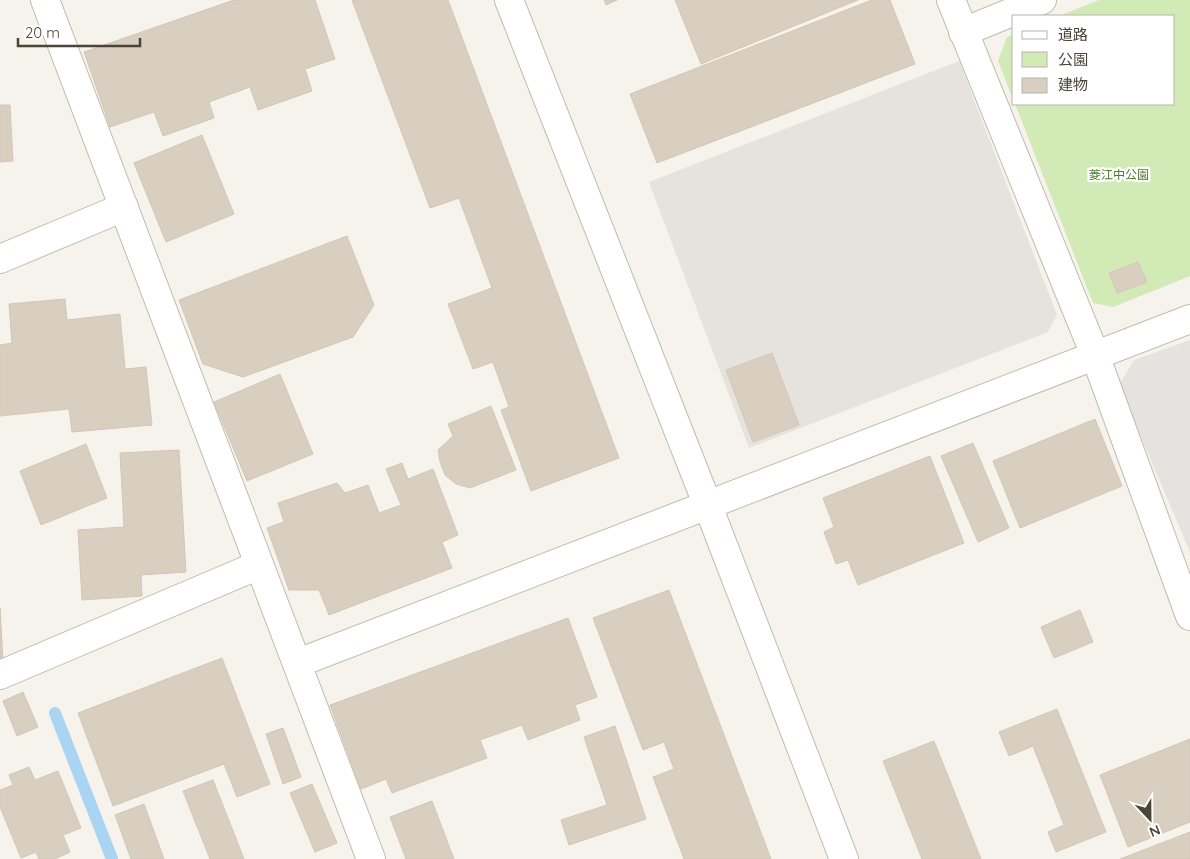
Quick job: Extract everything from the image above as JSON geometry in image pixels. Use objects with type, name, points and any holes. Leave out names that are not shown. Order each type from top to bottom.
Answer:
[{"type":"street","points":[[45,0],[371,859]]},
{"type":"street","points":[[509,0],[708,506],[844,859]]},
{"type":"street","points":[[951,0],[962,32],[1095,355],[1190,616]]},
{"type":"street","points":[[962,32],[1042,0]]},
{"type":"street","points":[[0,259],[124,207]]},
{"type":"street","points":[[298,663],[1190,319]]},
{"type":"street","points":[[0,675],[259,565]]},
{"type":"shaded area","points":[[959,61],[1057,315],[1048,332],[749,448],[649,182]]},
{"type":"shaded area","points":[[1190,340],[1190,552],[1119,385],[1134,360]]},
{"type":"green space","name":"菱江中公園","points":[[1099,0],[1190,0],[1190,276],[1113,307],[1093,303],[1015,105],[1175,105],[1175,15],[1062,15]]},
{"type":"green space","points":[[1012,35],[1012,97],[998,61],[1007,37]]},
{"type":"building","points":[[234,0],[315,0],[335,59],[305,69],[312,91],[258,110],[250,87],[209,102],[214,118],[163,136],[154,112],[110,127],[84,52]]},
{"type":"building","points":[[352,0],[448,0],[619,458],[531,491],[501,410],[509,407],[493,362],[473,369],[448,304],[492,288],[459,198],[430,208]]},
{"type":"building","points":[[604,0],[617,0],[606,5]]},
{"type":"building","points":[[675,0],[858,0],[701,64]]},
{"type":"building","points":[[872,0],[890,0],[915,64],[657,163],[630,94]]},
{"type":"building","points":[[0,105],[10,105],[13,161],[0,162]]},
{"type":"building","points":[[202,135],[234,214],[166,242],[134,163]]},
{"type":"building","points":[[347,236],[374,305],[353,337],[243,377],[203,364],[179,300]]},
{"type":"building","points":[[1138,262],[1147,282],[1117,293],[1109,273]]},
{"type":"building","points":[[65,299],[67,320],[120,314],[125,369],[146,367],[152,425],[72,432],[69,409],[0,416],[0,345],[12,343],[9,304]]},
{"type":"building","points":[[772,353],[799,425],[753,442],[726,370]]},
{"type":"building","points":[[280,374],[313,454],[247,481],[214,402]]},
{"type":"building","points":[[491,406],[516,470],[470,488],[456,484],[445,475],[438,450],[453,436],[448,424]]},
{"type":"building","points":[[1095,419],[1122,486],[1020,528],[993,461]]},
{"type":"building","points":[[973,443],[1009,528],[978,542],[941,456]]},
{"type":"building","points":[[86,444],[107,498],[41,525],[20,471]]},
{"type":"building","points":[[179,450],[186,572],[141,575],[142,596],[82,600],[78,530],[124,527],[120,453]]},
{"type":"building","points":[[930,456],[964,543],[858,585],[848,560],[836,564],[824,532],[834,527],[823,498]]},
{"type":"building","points":[[402,463],[408,479],[433,469],[458,535],[442,542],[452,568],[329,615],[319,590],[289,590],[267,528],[284,522],[278,503],[337,483],[345,493],[368,485],[379,513],[401,505],[386,469]]},
{"type":"building","points":[[669,590],[771,859],[684,859],[653,777],[674,769],[664,742],[643,750],[593,618]]},
{"type":"building","points":[[0,608],[3,661],[0,661]]},
{"type":"building","points":[[1080,610],[1093,642],[1054,658],[1041,627]]},
{"type":"building","points":[[568,618],[597,697],[575,705],[580,720],[528,740],[522,725],[480,740],[487,758],[392,793],[386,779],[361,789],[330,705]]},
{"type":"building","points":[[222,658],[270,784],[237,797],[224,764],[113,806],[78,713]]},
{"type":"building","points":[[23,692],[38,727],[17,736],[3,701]]},
{"type":"building","points":[[1057,709],[1106,832],[1056,852],[1048,832],[1064,825],[1033,746],[1009,756],[999,732]]},
{"type":"building","points":[[615,726],[646,819],[569,845],[561,820],[607,805],[584,737]]},
{"type":"building","points":[[283,728],[301,777],[283,784],[266,734]]},
{"type":"building","points":[[1190,739],[1190,822],[1128,847],[1100,775]]},
{"type":"building","points":[[934,741],[981,859],[922,859],[883,761]]},
{"type":"building","points":[[29,767],[35,780],[58,771],[81,828],[63,835],[70,852],[55,859],[39,859],[36,852],[21,858],[0,807],[0,790],[13,785],[9,775]]},
{"type":"building","points":[[213,780],[244,859],[210,859],[183,791]]},
{"type":"building","points":[[312,784],[337,843],[315,852],[290,793]]},
{"type":"building","points":[[432,801],[454,859],[406,859],[390,817]]},
{"type":"building","points":[[144,804],[164,859],[131,859],[115,815]]},
{"type":"building","points":[[1190,832],[1190,859],[1120,859]]},
{"type":"waterway","points":[[55,713],[112,859]]}]
